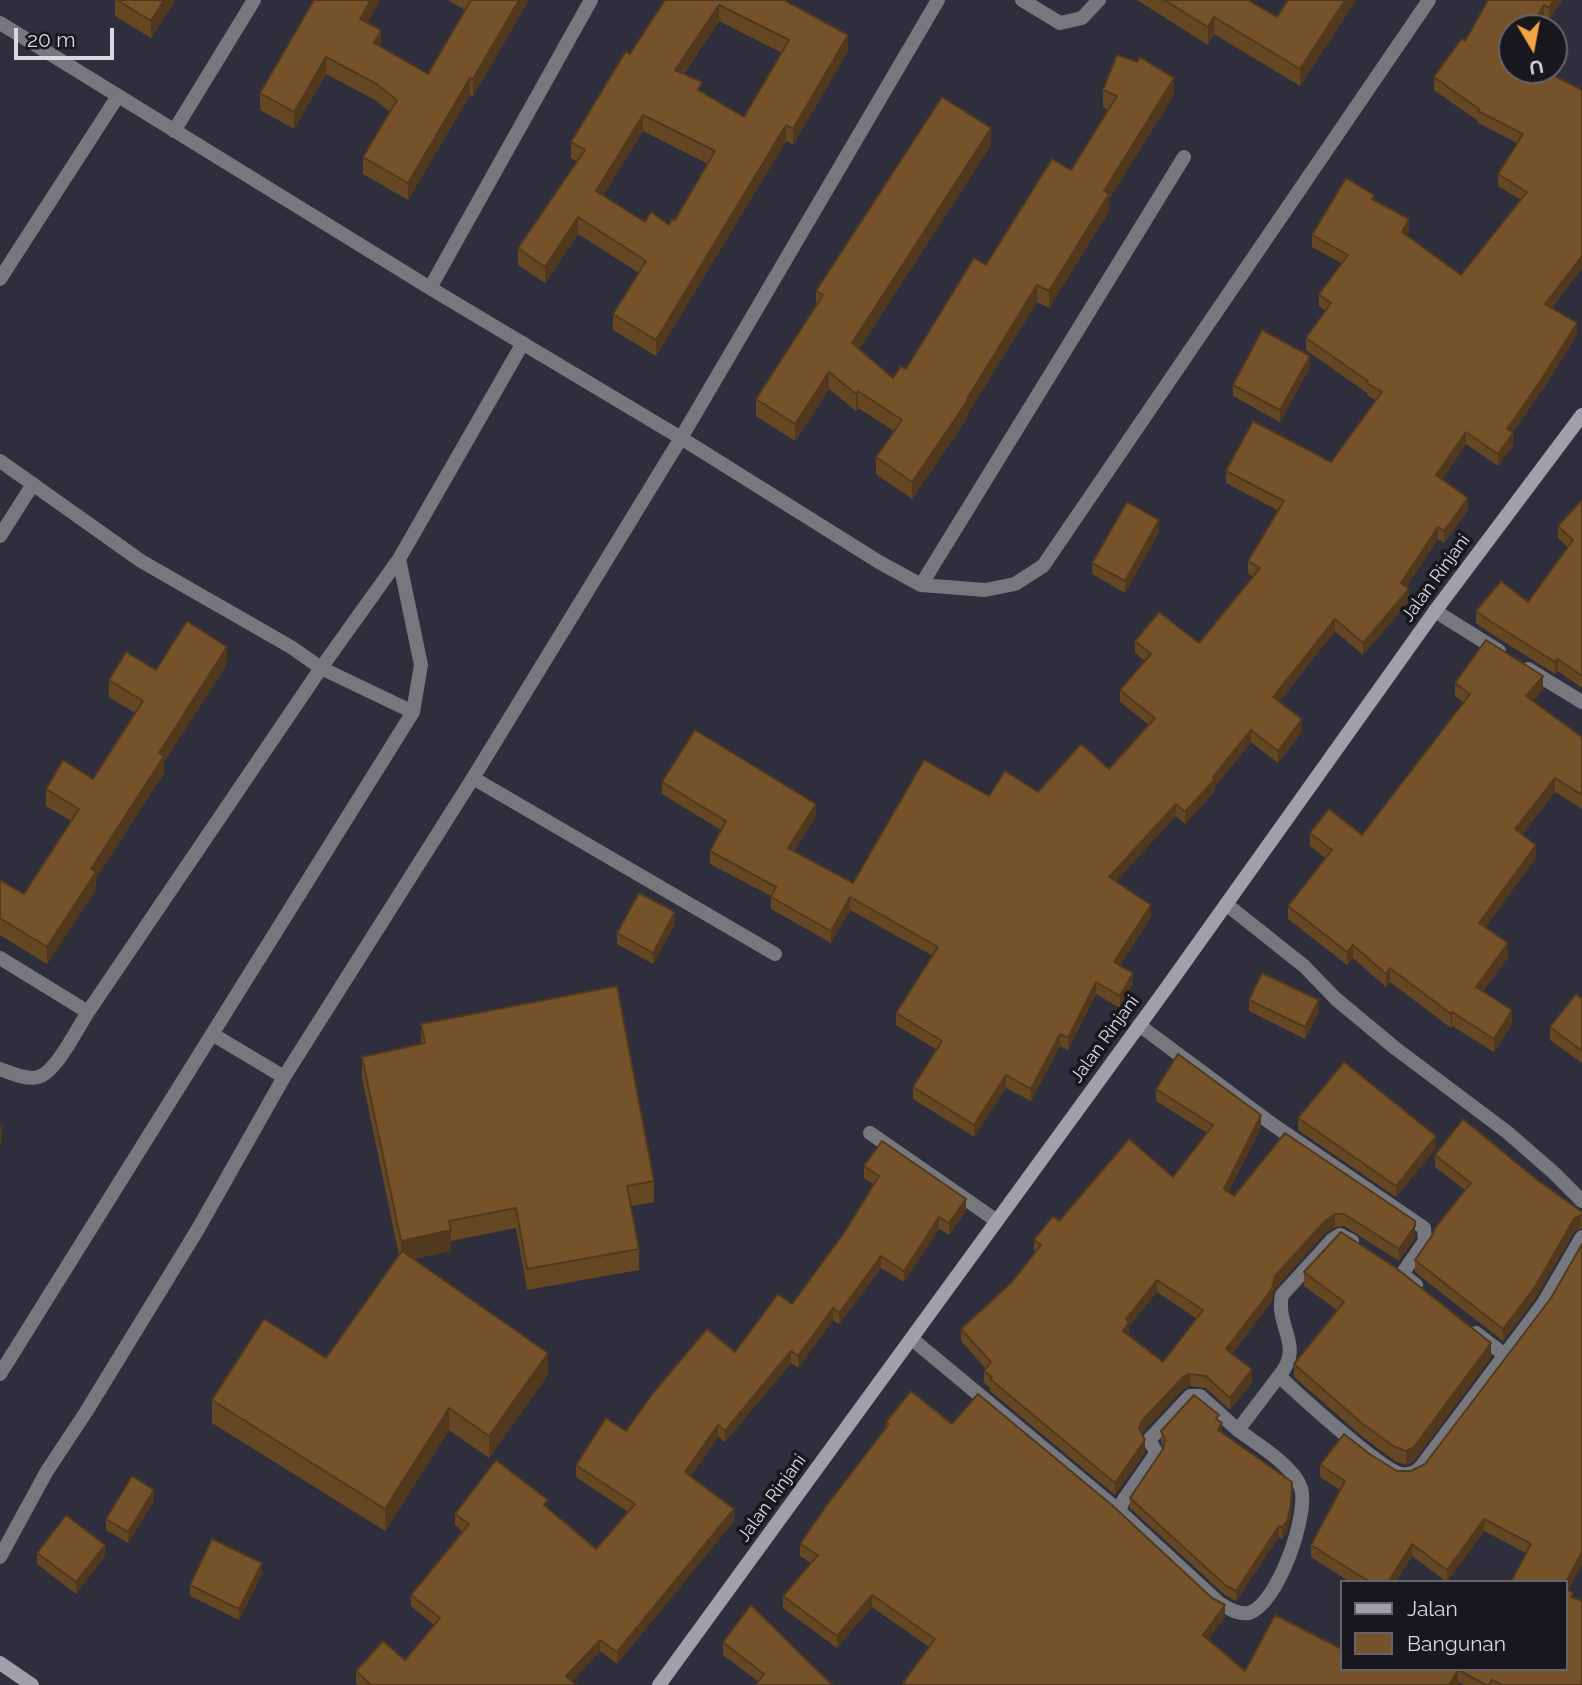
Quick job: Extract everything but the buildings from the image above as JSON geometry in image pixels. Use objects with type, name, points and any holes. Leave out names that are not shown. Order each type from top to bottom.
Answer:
[{"type":"street","points":[[174,131],[254,0]]},
{"type":"street","points":[[429,288],[591,0]]},
{"type":"street","points":[[0,1557],[47,1471],[198,1229],[284,1077],[473,778],[681,438],[938,0]]},
{"type":"street","points":[[1021,0],[1060,23],[1082,18],[1099,0]]},
{"type":"street","points":[[0,23],[429,288],[681,438],[879,562],[921,585],[985,590],[1015,584],[1043,566],[1429,0]]},
{"type":"street","points":[[0,279],[118,96]]},
{"type":"street","points":[[921,585],[1184,157]]},
{"type":"street","points":[[0,1069],[24,1077],[37,1077],[46,1074],[53,1067],[321,668],[399,559],[523,343]]},
{"type":"street","name":"Jalan Rinjani","points":[[659,1685],[1139,1026],[1435,611],[1582,415]]},
{"type":"street","points":[[0,461],[141,561],[291,647],[321,668],[413,712]]},
{"type":"street","points":[[0,536],[33,484]]},
{"type":"street","points":[[0,1374],[413,712],[421,665],[399,559]]},
{"type":"street","points":[[1435,611],[1582,702]]},
{"type":"street","points":[[473,778],[775,954]]},
{"type":"street","points":[[1226,904],[1304,966],[1336,999],[1395,1048],[1507,1132],[1582,1201]]},
{"type":"street","points":[[0,958],[88,1012]]},
{"type":"street","points":[[1139,1026],[1272,1124],[1424,1228],[1425,1241],[1397,1271],[1432,1298]]},
{"type":"street","points":[[212,1034],[284,1077]]},
{"type":"street","points":[[870,1133],[997,1221]]},
{"type":"street","points":[[1238,1430],[1289,1360],[1289,1339],[1282,1325],[1282,1295],[1318,1254],[1340,1235],[1364,1249]]},
{"type":"street","points":[[1279,1376],[1360,1446],[1392,1469],[1405,1475],[1411,1474],[1421,1467],[1506,1356],[1543,1304],[1582,1237]]},
{"type":"street","points":[[1462,1321],[1506,1356]]},
{"type":"street","points":[[912,1339],[1119,1511],[1219,1603],[1238,1613],[1248,1613],[1259,1608],[1283,1572],[1293,1546],[1301,1511],[1301,1489],[1291,1471],[1200,1396],[1190,1396],[1149,1440],[1155,1455],[1119,1511]]},
{"type":"street","points":[[0,1663],[32,1685]]}]
